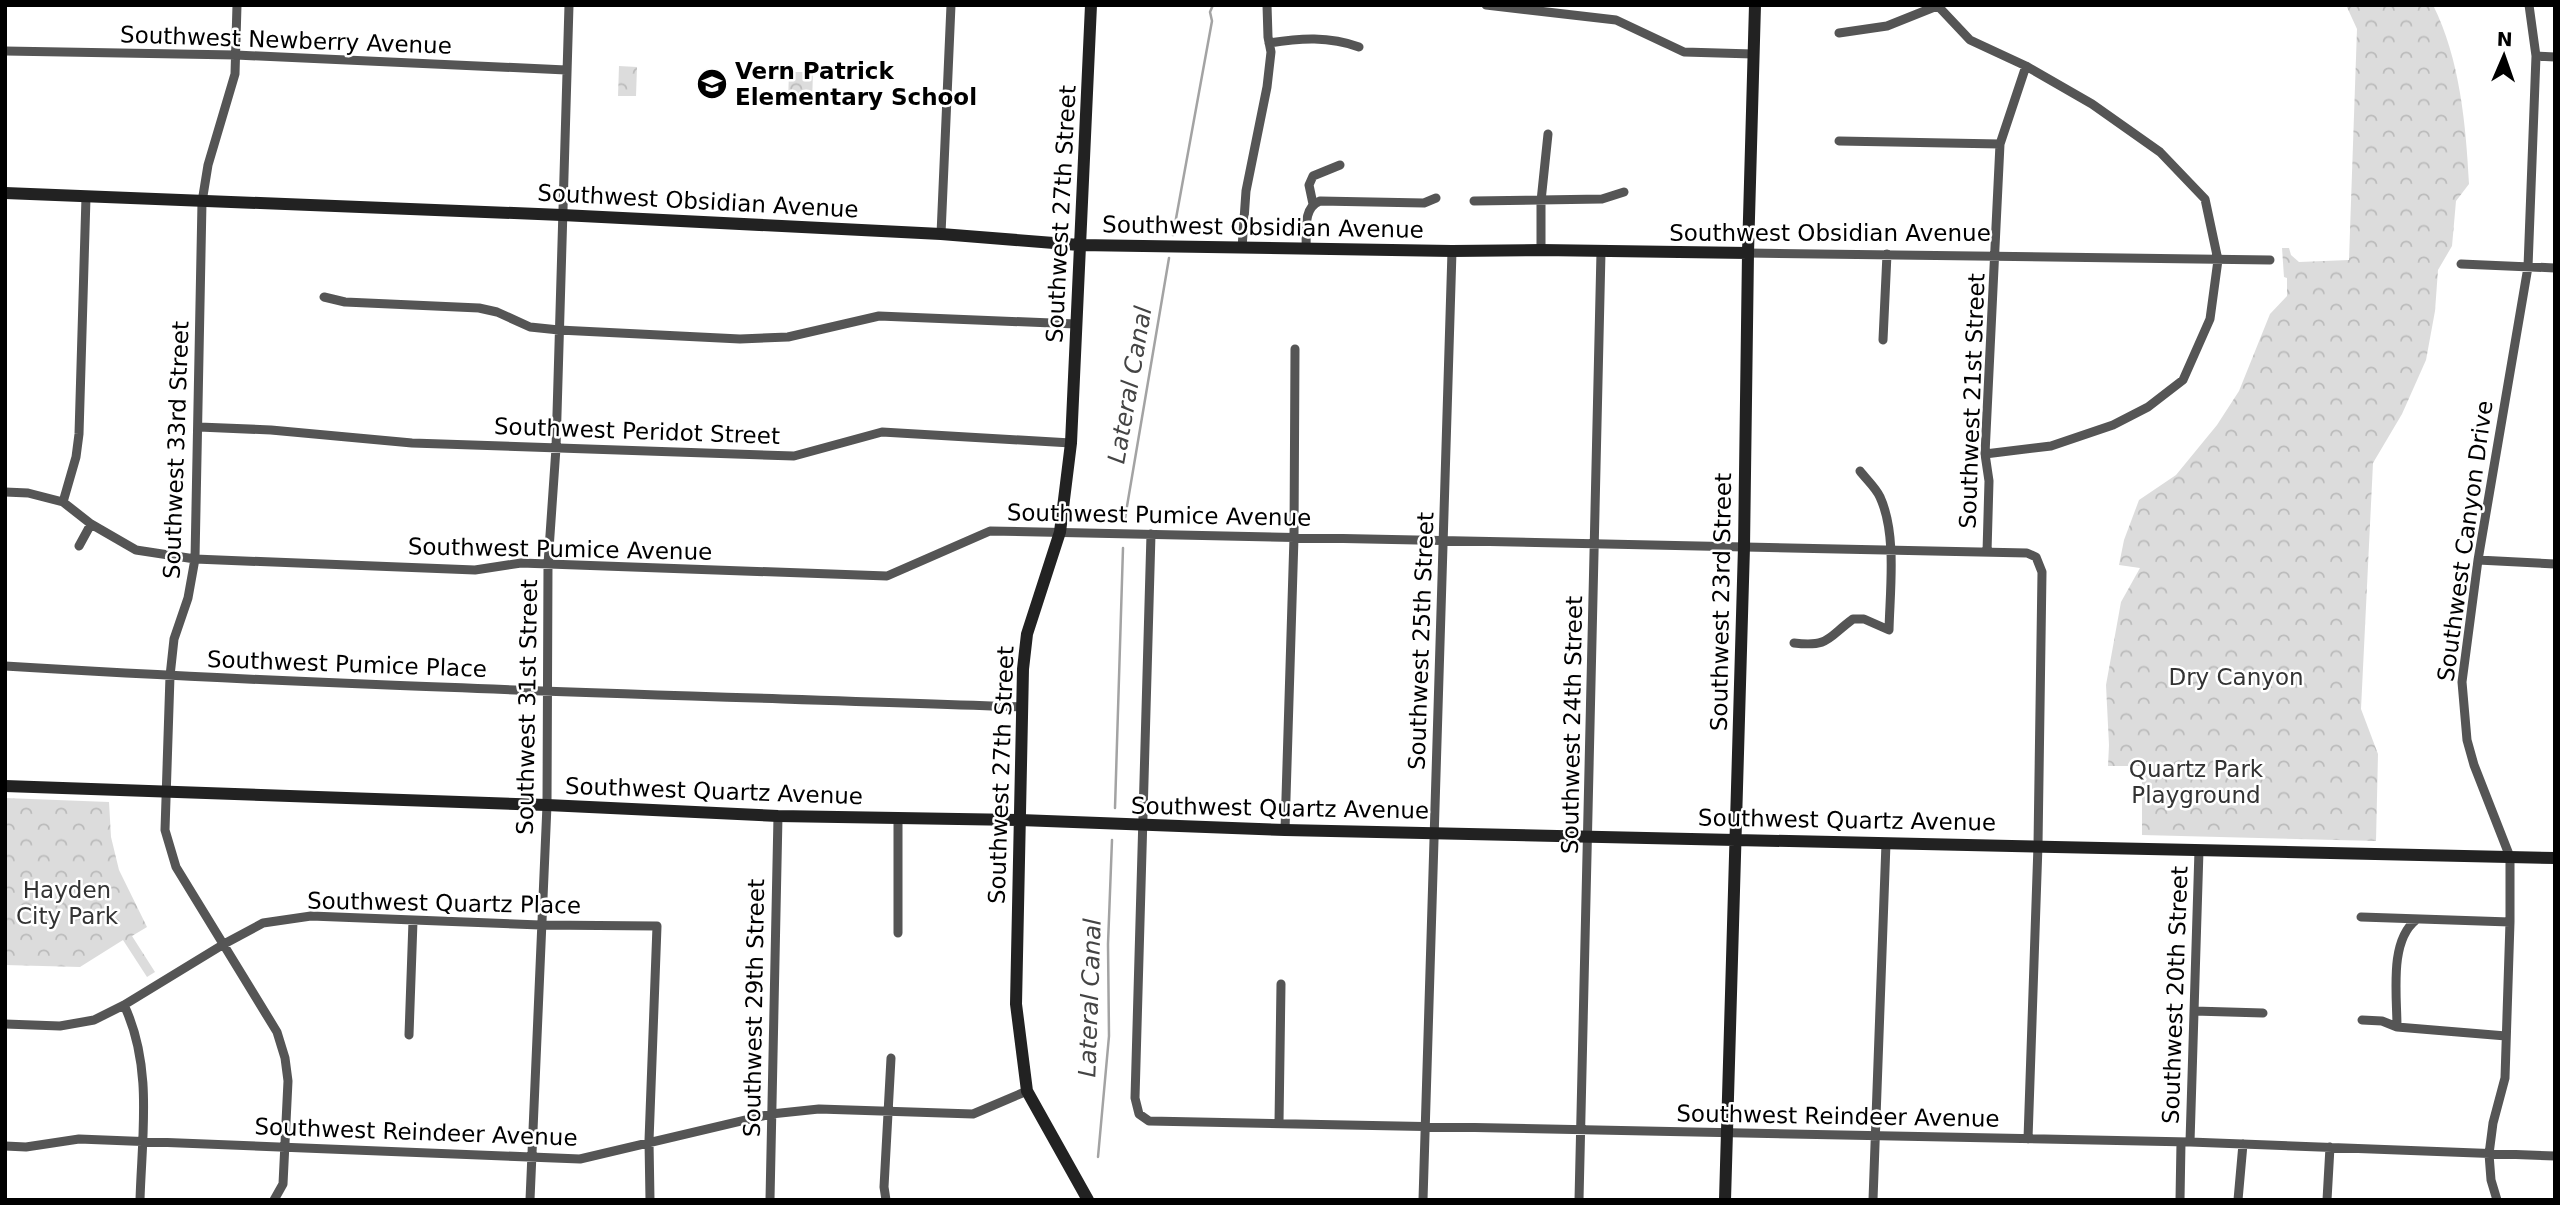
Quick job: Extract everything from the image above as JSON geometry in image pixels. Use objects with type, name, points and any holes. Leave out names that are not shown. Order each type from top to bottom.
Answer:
[{"type":"street","name":"Southwest 33rd Street","points":[[237,5],[232,89],[208,166],[202,202],[195,559],[188,598],[174,639],[170,676],[165,830],[176,867],[277,1032],[285,1058],[288,1080],[286,1148],[283,1184],[274,1200]]},
{"type":"street","name":"Southwest 31st Street","points":[[530,1200],[547,805],[548,564],[555,448],[569,5]]},
{"type":"street","points":[[942,234],[951,5]]},
{"type":"street","name":"Southwest 27th Street","points":[[1088,1200],[1027,1091],[1016,1004],[1027,634],[1060,532],[1071,443],[1091,5]]},
{"type":"street","points":[[1242,248],[1246,191],[1269,75],[1271,52],[1267,5]]},
{"type":"street","points":[[1486,5],[1616,20],[1684,52],[1753,54]]},
{"type":"street","name":"Southwest 23rd Street","points":[[1725,1200],[1744,547],[1755,5]]},
{"type":"street","name":"Southwest Canyon Drive","points":[[2497,1200],[2491,1180],[2489,1154],[2493,1123],[2505,1078],[2510,856],[2474,765],[2463,709],[2462,682],[2478,561],[2528,267],[2536,56],[2529,5]]},
{"type":"street","points":[[1839,33],[1887,26],[1937,6],[1970,40],[2026,66],[2092,104],[2160,152],[2205,198],[2218,260],[2210,319],[2183,380],[2148,407],[2113,425],[2051,446],[1985,454]]},
{"type":"street","points":[[1269,43],[1320,38],[1343,41],[1359,47]]},
{"type":"street","name":"Southwest Newberry Avenue","points":[[5,51],[236,55],[566,70]]},
{"type":"street","points":[[2536,56],[2555,57]]},
{"type":"street","name":"Southwest 21st Street","points":[[1987,552],[1989,481],[1985,454],[2000,144],[2026,66]]},
{"type":"street","points":[[1541,250],[1541,201],[1548,134]]},
{"type":"street","points":[[1839,141],[2000,144]]},
{"type":"street","points":[[1313,204],[1309,186],[1313,176],[1340,164]]},
{"type":"street","points":[[1474,201],[1602,199],[1624,192]]},
{"type":"street","name":"Southwest Obsidian Avenue","points":[[5,193],[562,215],[942,234],[1079,245],[1452,251],[1995,253],[2270,260]]},
{"type":"street","points":[[63,502],[76,457],[79,434],[86,197]]},
{"type":"street","points":[[1306,249],[1308,212],[1313,204],[1320,201],[1424,203],[1436,198]]},
{"type":"street","name":"Southwest 25th Street","points":[[1423,1200],[1452,251]]},
{"type":"street","name":"Southwest 24th Street","points":[[1579,1200],[1601,252]]},
{"type":"street","points":[[1883,340],[1887,254]]},
{"type":"street","points":[[2461,264],[2555,268]]},
{"type":"street","points":[[324,297],[345,302],[479,309],[497,313],[530,327],[559,330],[740,339],[788,337],[879,316],[1076,324]]},
{"type":"street","points":[[1285,830],[1294,537],[1295,349]]},
{"type":"street","name":"Southwest Peridot Street","points":[[199,427],[271,430],[412,443],[794,456],[881,432],[1071,443]]},
{"type":"street","points":[[1794,643],[1817,646],[1830,639],[1838,629],[1853,619],[1864,619],[1889,630],[1890,550],[1887,519],[1880,495],[1860,471]]},
{"type":"street","name":"Southwest Pumice Avenue","points":[[5,492],[28,493],[63,502],[92,524],[136,550],[195,559],[475,570],[521,563],[887,576],[990,531],[2027,553],[2036,557],[2040,564],[2038,845]]},
{"type":"street","points":[[79,546],[92,524]]},
{"type":"street","points":[[1144,826],[1151,534]]},
{"type":"street","points":[[2478,561],[2555,564]]},
{"type":"street","name":"Southwest Pumice Place","points":[[5,666],[547,692],[1023,707]]},
{"type":"street","name":"Southwest Quartz Avenue","points":[[5,786],[778,816],[2555,858]]},
{"type":"street","name":"Southwest 29th Street","points":[[770,1200],[778,816]]},
{"type":"street","points":[[898,819],[898,933]]},
{"type":"street","name":"Southwest Reindeer Avenue","points":[[1144,826],[1135,1098],[1139,1114],[1149,1121],[2186,1142],[2555,1156]]},
{"type":"street","points":[[1873,1200],[1886,843]]},
{"type":"street","points":[[2028,1139],[2038,845]]},
{"type":"street","name":"Southwest 20th Street","points":[[2180,1200],[2194,1011],[2199,850]]},
{"type":"street","name":"Southwest Quartz Place","points":[[5,1024],[60,1026],[94,1020],[124,1006],[263,923],[311,916],[540,925],[657,926],[649,1141]]},
{"type":"street","points":[[2361,916],[2510,922]]},
{"type":"street","points":[[409,1035],[413,920]]},
{"type":"street","points":[[2397,1027],[2398,946],[2409,926],[2416,920]]},
{"type":"street","points":[[1279,1123],[1281,984]]},
{"type":"street","points":[[124,1006],[133,1024],[142,1060],[144,1086],[140,1200]]},
{"type":"street","points":[[2194,1011],[2263,1013]]},
{"type":"street","points":[[2362,1020],[2382,1021],[2397,1027],[2506,1036]]},
{"type":"street","points":[[886,1200],[884,1187],[891,1058]]},
{"type":"street","name":"Southwest Reindeer Avenue","points":[[5,1146],[26,1147],[79,1139],[580,1159],[771,1114],[819,1109],[973,1114],[1027,1091]]},
{"type":"street","points":[[649,1141],[650,1200]]},
{"type":"street","points":[[2238,1200],[2243,1144]]},
{"type":"street","points":[[2327,1200],[2330,1147]]},
{"type":"green space","name":"Dry Canyon","points":[[2346,5],[2433,5],[2450,47],[2460,93],[2469,184],[2456,201],[2452,246],[2438,270],[2435,311],[2426,360],[2402,414],[2373,463],[2361,709],[2378,754],[2376,841],[2142,835],[2142,766],[2108,766],[2106,685],[2121,602],[2140,568],[2119,565],[2124,540],[2139,500],[2176,475],[2217,425],[2239,391],[2270,314],[2287,296],[2282,248],[2289,248],[2291,255],[2299,262],[2349,260],[2357,29]]},
{"type":"green space","points":[[619,66],[637,67],[636,96],[618,96]]},
{"type":"green space","points":[[789,72],[813,72],[812,103],[788,102]]},
{"type":"green space","name":"Hayden City Park","points":[[5,798],[109,802],[111,837],[119,870],[147,927],[132,936],[155,972],[147,977],[123,940],[80,967],[5,965]]},
{"type":"waterway","name":"Lateral Canal","points":[[1173,235],[1213,5]]},
{"type":"waterway","name":"Lateral Canal","points":[[1125,518],[1169,258]]},
{"type":"waterway","name":"Lateral Canal","points":[[1115,808],[1123,548]]},
{"type":"waterway","name":"Lateral Canal","points":[[1098,1157],[1109,1036],[1108,944],[1112,840]]},
{"type":"place","name":"Vern Patrick Elementary School","points":[[712,84]]},
{"type":"park label","name":"Quartz Park Playground","points":[[2196,782]]}]
